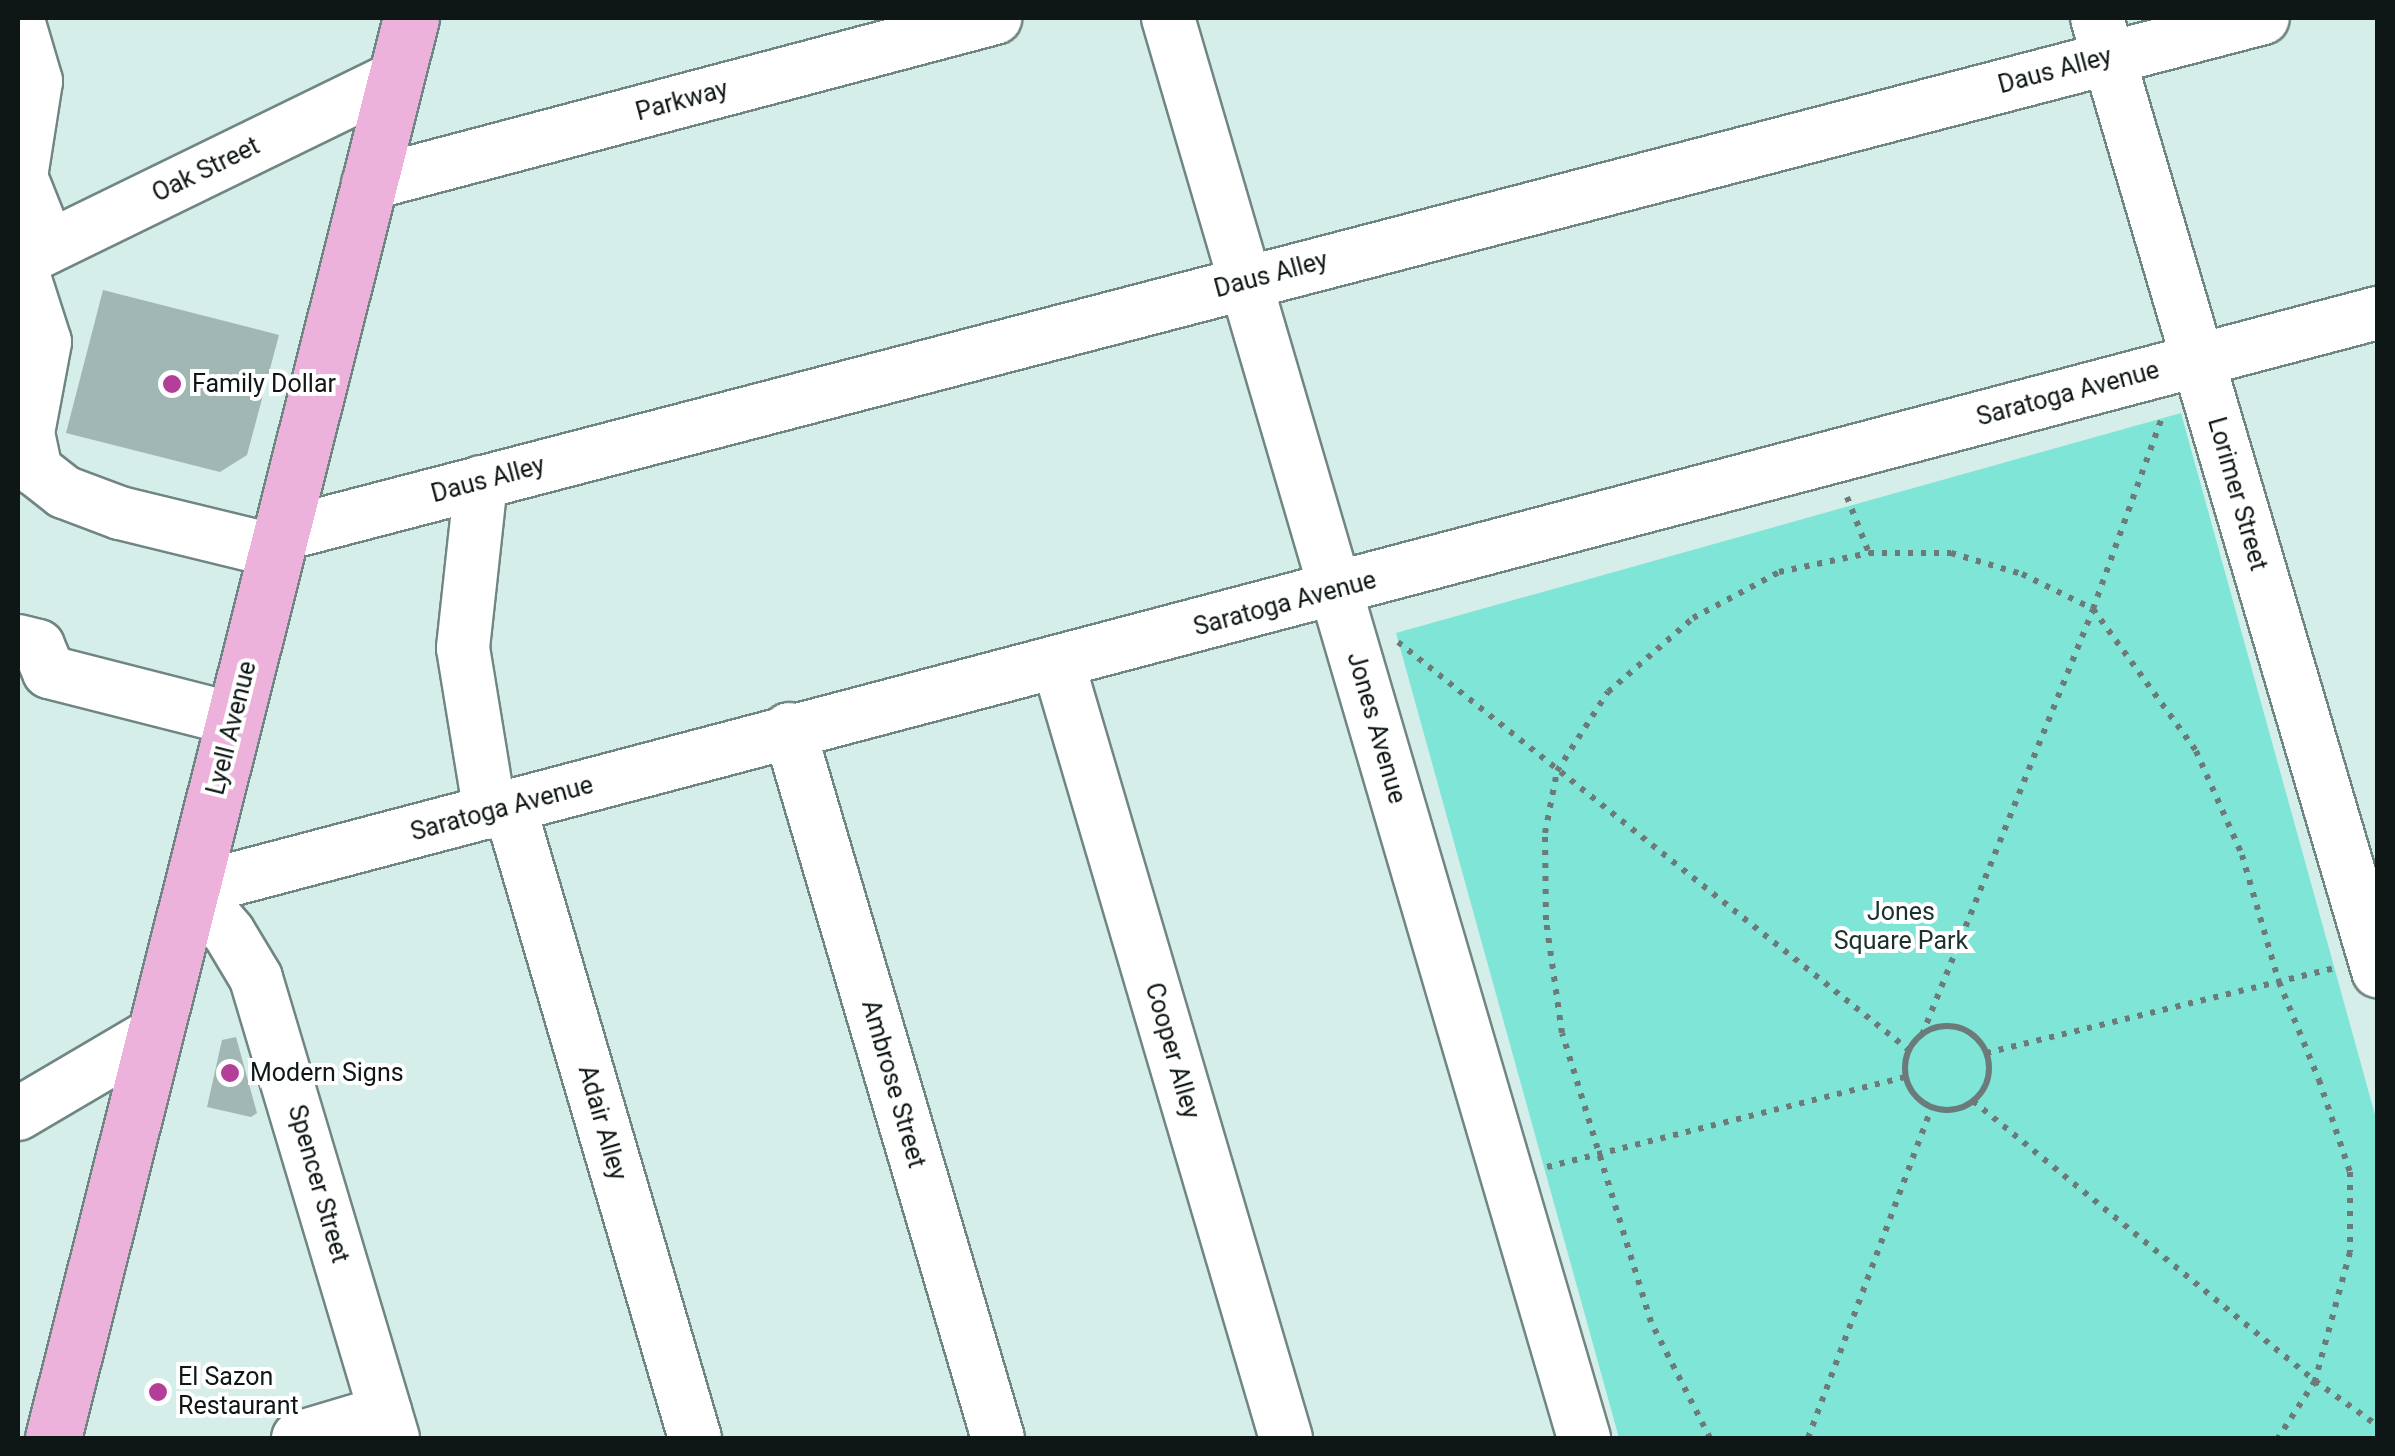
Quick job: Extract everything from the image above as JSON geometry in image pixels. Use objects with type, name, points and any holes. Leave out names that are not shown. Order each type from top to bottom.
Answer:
[{"type":"main road","name":"Lyell Avenue","points":[[55,1437],[411,18]]},
{"type":"street","name":"Parkway","points":[[368,184],[995,18]]},
{"type":"street","name":"Jones Avenue","points":[[1168,18],[1584,1438]]},
{"type":"street","name":"Daus Alley","points":[[278,543],[481,482],[1245,282],[2103,37],[2263,18]]},
{"type":"street","points":[[18,20],[36,81],[21,177],[29,257],[46,342],[28,433],[36,470],[64,492],[120,513],[278,543]]},
{"type":"street","name":"Lorimer Street","points":[[2103,37],[2376,965]]},
{"type":"street","name":"Oak Street","points":[[29,257],[395,78]]},
{"type":"street","name":"Saratoga Avenue","points":[[192,890],[789,729],[1336,591],[2378,313]]},
{"type":"street","name":"Adair Alley","points":[[481,482],[463,648],[500,810],[695,1438]]},
{"type":"street","points":[[18,641],[38,646],[49,672],[234,720]]},
{"type":"street","name":"Cooper Alley","points":[[1058,662],[1286,1438]]},
{"type":"street","name":"Ambrose Street","points":[[789,729],[998,1438]]},
{"type":"street","name":"Spencer Street","points":[[192,890],[229,933],[256,978],[389,1425]]},
{"type":"street","points":[[22,1102],[154,1034]]},
{"type":"street","points":[[298,1438],[389,1425]]},
{"type":"path","points":[[1922,1034],[1934,1028],[1958,1027],[1979,1040],[1986,1053],[1988,1079],[1973,1101],[1946,1110],[1920,1100],[1906,1077],[1909,1050],[1922,1034],[2093,609],[2157,425],[2198,359]]},
{"type":"path","points":[[1832,459],[1868,554]]},
{"type":"path","points":[[1710,1438],[1651,1322],[1562,1033],[1546,920],[1545,833],[1557,771],[1608,692],[1694,618],[1779,572],[1868,554],[1950,553],[2022,574],[2093,609],[2196,751],[2242,854],[2279,982],[2319,1080],[2350,1172],[2350,1252],[2314,1381],[2278,1438]]},
{"type":"path","points":[[1394,639],[1909,1050]]},
{"type":"path","points":[[1986,1053],[2279,982],[2376,965]]},
{"type":"path","points":[[1507,1177],[1906,1077]]},
{"type":"path","points":[[1973,1101],[2314,1381],[2378,1426]]},
{"type":"path","points":[[1808,1438],[1932,1107]]},
{"type":"green space","name":"Jones Square Park","points":[[2181,413],[2377,1122],[2377,1438],[1619,1438],[1396,633]]},
{"type":"building","name":"Family Dollar","points":[[103,290],[279,335],[247,455],[220,472],[66,433]]},
{"type":"building","name":"Modern Signs","points":[[236,1037],[257,1113],[251,1117],[207,1107],[222,1040]]},
{"type":"place","name":"Family Dollar","points":[[172,384]]},
{"type":"place","name":"Modern Signs","points":[[230,1073]]},
{"type":"place","name":"El Sazon Restaurant","points":[[158,1392]]}]
